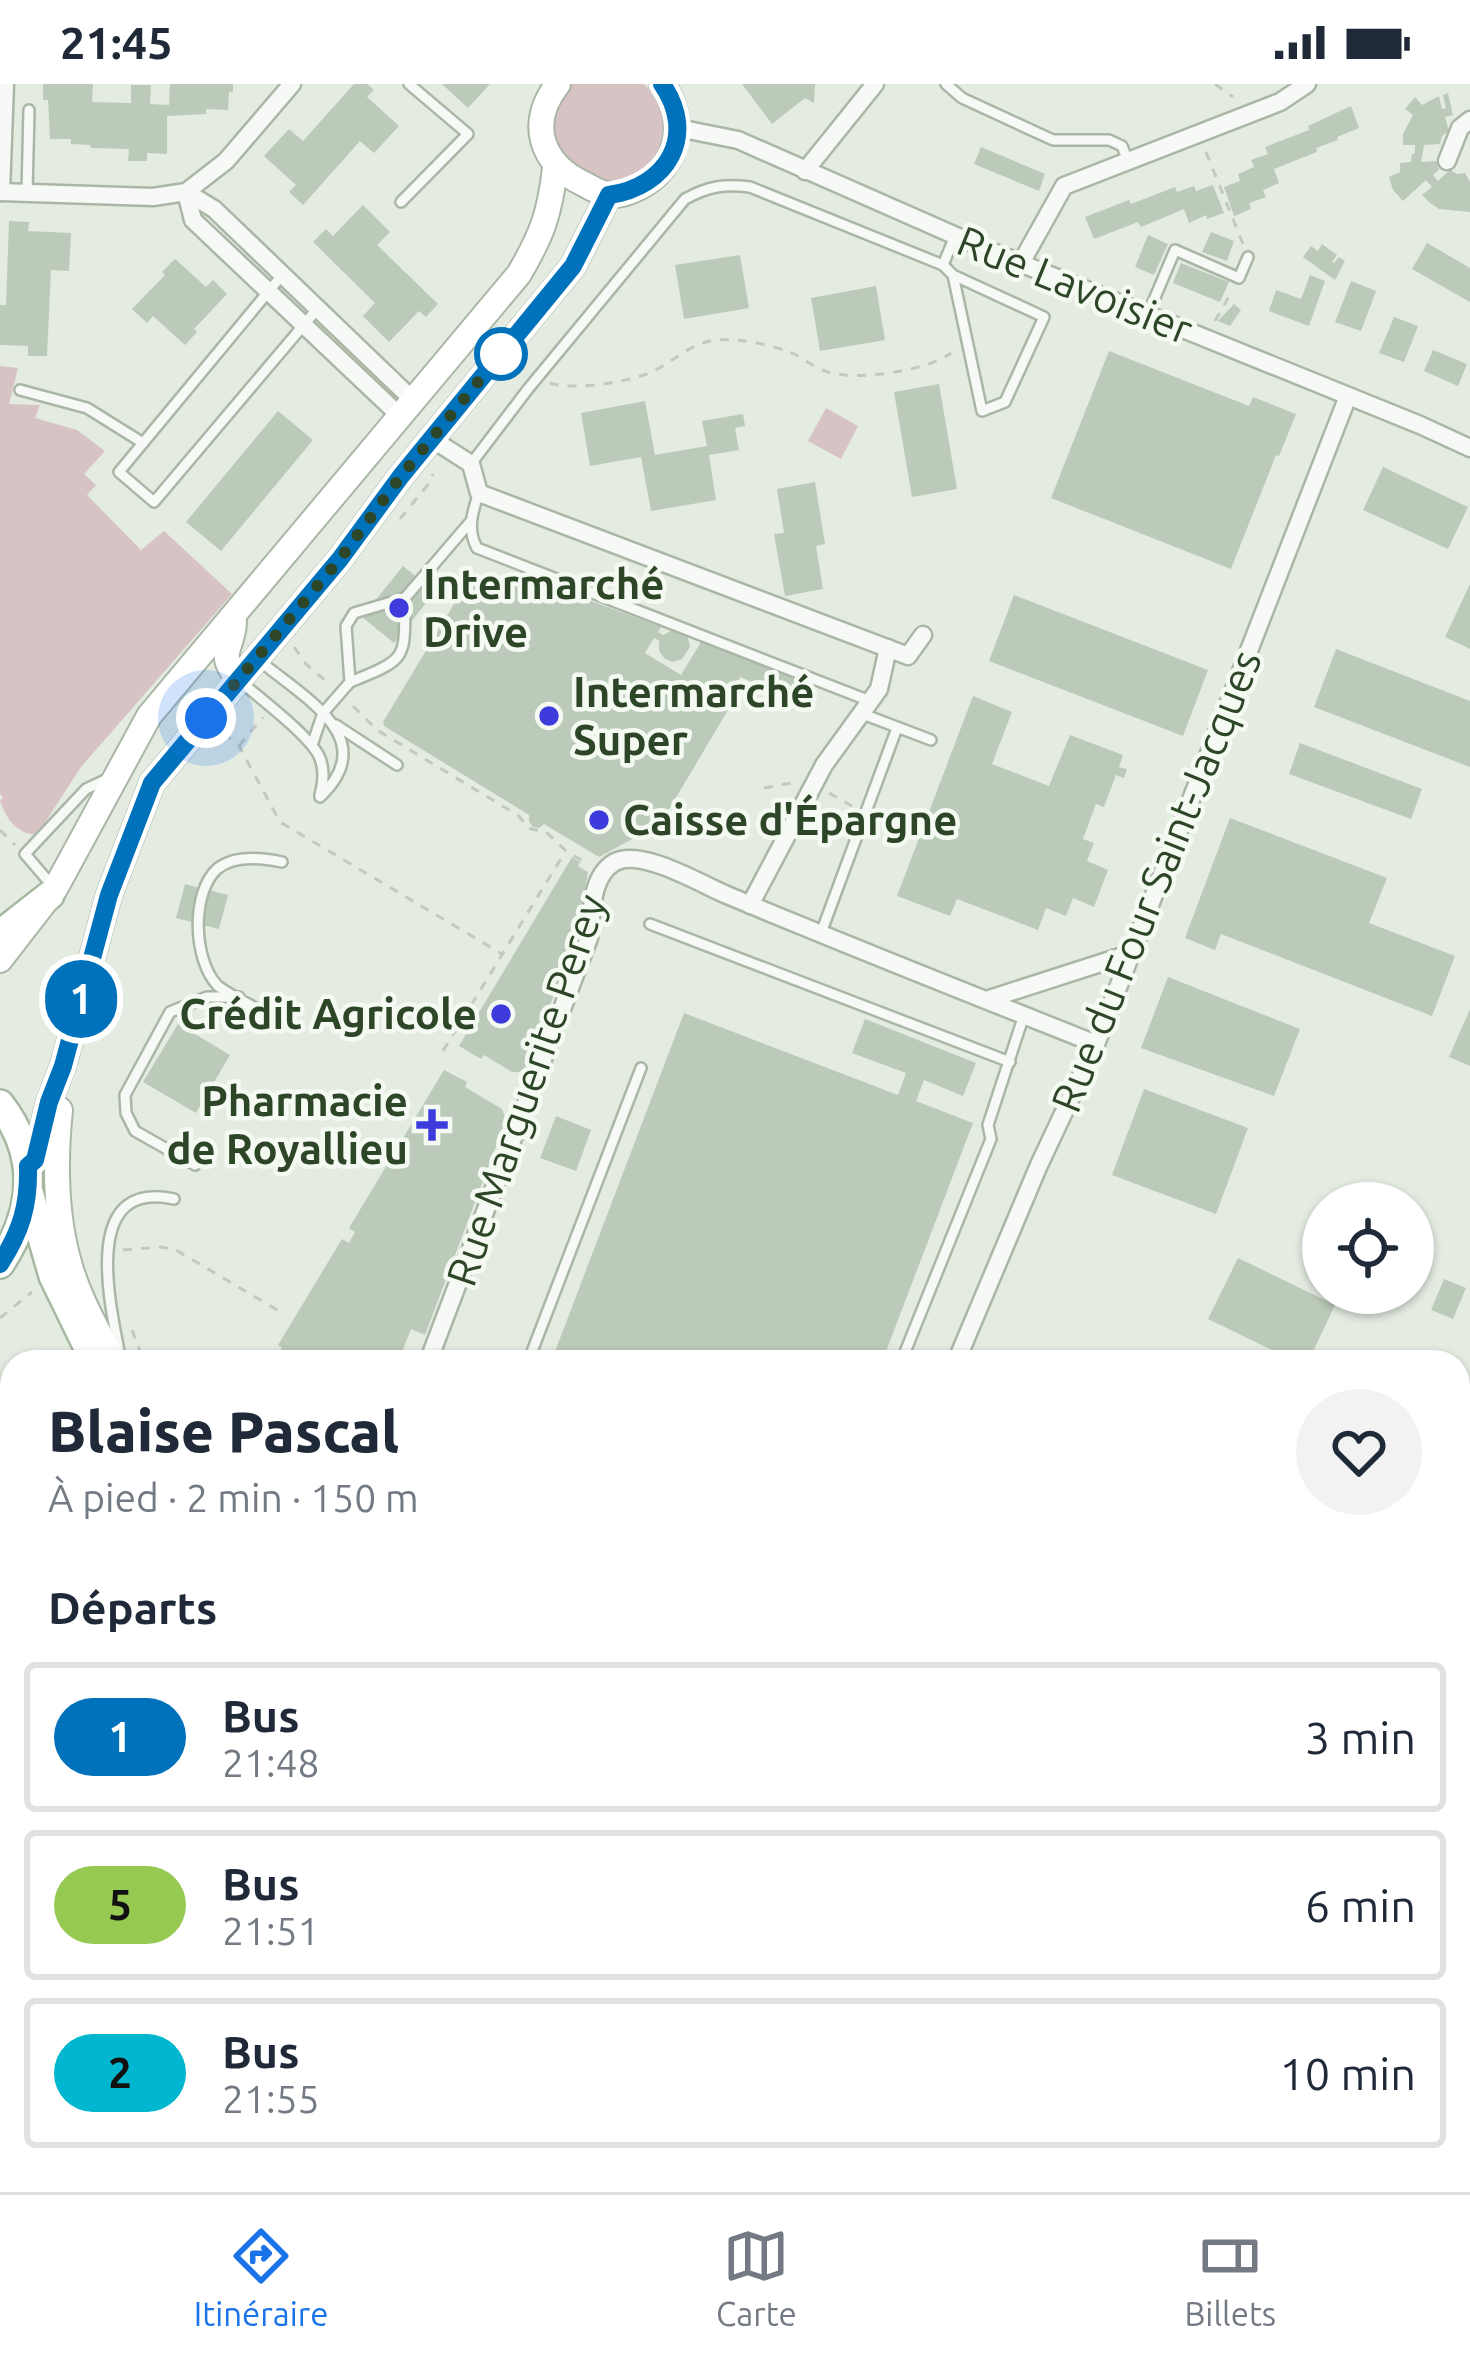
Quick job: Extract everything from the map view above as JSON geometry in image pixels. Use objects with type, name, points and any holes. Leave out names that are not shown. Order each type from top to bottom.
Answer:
[{"type":"main road","points":[[558,84],[549,95],[542,119],[544,145],[555,168],[609,195],[630,192],[649,182],[674,149],[676,111],[662,84]]},
{"type":"main road","points":[[0,960],[53,892],[149,716],[519,274],[542,233],[555,168]]},
{"type":"main road","points":[[0,1264],[20,1230],[28,1179],[109,895],[152,783],[340,559],[573,266],[609,195]]},
{"type":"main road","points":[[432,379],[436,394],[424,412],[424,425],[432,439]]},
{"type":"main road","points":[[234,614],[235,629],[225,651],[239,680]]},
{"type":"main road","points":[[0,934],[53,892]]},
{"type":"main road","points":[[63,1066],[58,1216],[68,1263],[111,1350]]},
{"type":"main road","points":[[0,1104],[14,1123],[53,1276],[89,1350]]},
{"type":"street","points":[[5,84],[1,192],[153,197],[186,193],[226,160],[292,84]]},
{"type":"street","points":[[805,171],[875,84]]},
{"type":"street","points":[[1021,263],[1064,186],[1280,103],[1307,84]]},
{"type":"street","points":[[1447,161],[1460,128],[1470,120]]},
{"type":"street","name":"Rue Lavoisier","points":[[678,128],[738,140],[956,236],[1470,448]]},
{"type":"street","points":[[186,193],[214,208],[318,308],[407,408]]},
{"type":"street","points":[[186,193],[193,220],[304,324],[407,408]]},
{"type":"street","name":"Rue du Four Saint-Jacques","points":[[961,1350],[1096,1044],[1348,396]]},
{"type":"street","points":[[432,439],[471,464],[479,493],[908,656],[923,634]]},
{"type":"street","points":[[750,905],[824,765],[878,689],[888,649]]},
{"type":"street","name":"Rue Marguerite Perey","points":[[433,1350],[589,938],[595,889],[616,861],[652,862],[1096,1044]]},
{"type":"street","points":[[989,999],[1132,953]]},
{"type":"lane","points":[[401,202],[468,134],[409,84]]},
{"type":"lane","points":[[946,84],[962,98],[1053,140],[1109,140],[1122,146],[1128,161]]},
{"type":"lane","points":[[27,193],[29,110]]},
{"type":"lane","points":[[471,464],[686,199],[706,188],[750,187],[943,265],[953,275],[1044,317],[1005,402],[982,411],[953,275]]},
{"type":"lane","points":[[943,265],[956,236]]},
{"type":"lane","points":[[1147,315],[1175,250],[1239,278],[1248,257]]},
{"type":"lane","points":[[283,274],[119,472],[154,502],[318,308]]},
{"type":"lane","points":[[20,390],[88,408],[143,443]]},
{"type":"lane","points":[[479,493],[471,521],[477,548],[865,707],[897,728],[931,740]]},
{"type":"lane","points":[[350,682],[346,626],[354,613],[406,598],[471,521]]},
{"type":"lane","points":[[312,745],[323,713],[350,682],[389,666],[404,649],[406,598]]},
{"type":"lane","points":[[257,659],[332,722],[397,765]]},
{"type":"lane","points":[[239,680],[312,745],[321,760],[320,797],[334,784],[344,764],[344,742],[332,722]]},
{"type":"lane","points":[[821,933],[897,728]]},
{"type":"lane","points":[[53,892],[25,854],[86,790],[117,774]]},
{"type":"lane","points":[[282,862],[234,860],[217,869],[205,889],[197,923],[201,953],[218,985],[284,1023]]},
{"type":"lane","points":[[650,924],[1010,1062]]},
{"type":"lane","points":[[195,1165],[135,1132],[125,1113],[125,1095],[170,1012],[207,997],[239,997]]},
{"type":"lane","points":[[906,1350],[991,1139],[988,1125],[1024,1015]]},
{"type":"lane","points":[[533,1350],[641,1068]]},
{"type":"lane","points":[[116,1350],[108,1251],[112,1224],[126,1204],[145,1197],[174,1199]]},
{"type":"path","points":[[1199,134],[1248,257]]},
{"type":"path","points":[[1206,338],[1239,278]]},
{"type":"path","points":[[537,379],[560,387],[650,374],[693,346],[716,340],[789,352],[827,373],[868,376],[938,362],[967,341]]},
{"type":"path","points":[[306,664],[377,730],[519,816],[528,828],[546,832],[566,851],[603,873]]},
{"type":"path","points":[[206,718],[238,746],[280,822],[502,954]]},
{"type":"path","points":[[0,830],[25,854]]},
{"type":"path","points":[[443,1052],[566,851]]},
{"type":"path","points":[[108,1251],[176,1250],[284,1313]]},
{"type":"shaded area","points":[[572,84],[644,84],[649,89],[660,106],[664,127],[660,148],[647,167],[627,180],[605,182],[569,164],[557,146],[552,126],[557,105]]},
{"type":"shaded area","points":[[0,366],[18,368],[9,404],[40,405],[35,418],[77,430],[105,451],[84,474],[96,485],[87,495],[141,550],[164,531],[232,594],[81,767],[37,835],[13,824],[0,801]]},
{"type":"shaded area","points":[[826,408],[858,426],[841,459],[808,441]]},
{"type":"building","points":[[43,84],[93,84],[92,102],[131,103],[131,85],[151,85],[150,104],[169,105],[170,84],[233,84],[233,92],[229,92],[228,110],[167,116],[167,154],[147,153],[147,161],[128,161],[129,149],[91,148],[71,144],[71,139],[50,139]]},
{"type":"building","points":[[354,84],[367,84],[374,90],[367,97],[399,126],[374,153],[360,141],[303,205],[289,192],[296,185],[264,156],[289,129],[303,141]]},
{"type":"building","points":[[442,84],[490,84],[468,108]]},
{"type":"building","points":[[742,84],[815,84],[814,103],[805,98],[772,124]]},
{"type":"building","points":[[1448,93],[1453,115],[1445,117],[1449,131],[1440,144],[1424,145],[1421,162],[1436,161],[1439,170],[1433,175],[1438,181],[1450,170],[1465,173],[1470,182],[1470,212],[1439,209],[1430,203],[1422,195],[1432,187],[1426,180],[1403,201],[1389,177],[1400,172],[1400,163],[1411,162],[1415,153],[1415,145],[1403,145],[1413,115],[1405,109],[1415,97],[1422,105],[1439,96],[1442,109],[1446,108],[1443,95]]},
{"type":"building","points":[[1351,106],[1359,128],[1274,169],[1279,183],[1263,190],[1266,197],[1249,203],[1251,209],[1234,216],[1224,187],[1240,181],[1238,174],[1254,167],[1251,160],[1268,154],[1265,147]]},
{"type":"building","points":[[981,147],[1045,174],[1039,191],[974,164]]},
{"type":"building","points":[[1213,185],[1224,213],[1207,219],[1206,215],[1189,223],[1184,209],[1094,239],[1085,217],[1175,187],[1177,192],[1194,186],[1196,191]]},
{"type":"building","points":[[363,205],[390,232],[377,245],[438,304],[426,317],[419,311],[389,342],[363,316],[375,303],[313,242],[326,229],[333,236]]},
{"type":"building","points":[[9,221],[29,222],[28,231],[71,233],[69,271],[51,270],[47,356],[28,356],[28,346],[0,345]]},
{"type":"building","points":[[1211,232],[1234,241],[1227,261],[1202,252]]},
{"type":"building","points":[[1148,235],[1168,244],[1154,275],[1135,267]]},
{"type":"building","points":[[1427,243],[1470,268],[1470,302],[1412,269]]},
{"type":"building","points":[[1322,244],[1337,255],[1332,262],[1339,257],[1345,261],[1335,280],[1303,257],[1311,246],[1318,251]]},
{"type":"building","points":[[740,255],[749,308],[684,319],[675,265]]},
{"type":"building","points":[[175,259],[206,287],[213,280],[227,294],[185,345],[153,316],[147,323],[132,309]]},
{"type":"building","points":[[1181,263],[1229,282],[1220,302],[1173,283]]},
{"type":"building","points":[[1310,275],[1325,281],[1309,326],[1269,311],[1276,290],[1301,299]]},
{"type":"building","points":[[1351,281],[1376,291],[1361,331],[1335,322]]},
{"type":"building","points":[[876,286],[885,340],[820,351],[811,298]]},
{"type":"building","points":[[1234,304],[1241,310],[1230,326],[1218,321]]},
{"type":"building","points":[[1394,317],[1418,326],[1404,362],[1379,353]]},
{"type":"building","points":[[1433,350],[1467,364],[1458,386],[1424,371]]},
{"type":"building","points":[[1109,351],[1249,406],[1253,397],[1296,414],[1231,569],[1051,498]]},
{"type":"building","points":[[939,384],[957,489],[912,497],[894,392]]},
{"type":"building","points":[[645,401],[655,455],[707,446],[702,421],[743,414],[745,426],[735,428],[739,450],[709,455],[716,500],[651,511],[641,457],[590,466],[581,413]]},
{"type":"building","points":[[278,411],[313,440],[221,551],[186,522]]},
{"type":"building","points":[[1383,467],[1468,507],[1448,549],[1363,510]]},
{"type":"building","points":[[815,482],[825,544],[816,546],[823,589],[785,596],[774,534],[784,533],[777,489]]},
{"type":"building","points":[[403,566],[435,592],[394,643],[362,617]]},
{"type":"building","points":[[519,574],[661,627],[658,632],[663,635],[683,632],[690,647],[682,659],[665,659],[654,638],[645,653],[681,675],[701,642],[808,682],[801,701],[740,677],[731,705],[652,838],[639,830],[634,838],[599,857],[544,824],[533,827],[529,815],[384,726],[469,579],[503,600]]},
{"type":"building","points":[[1470,584],[1470,649],[1445,637]]},
{"type":"building","points":[[1014,595],[1208,670],[1183,736],[989,661]]},
{"type":"building","points":[[1336,649],[1470,701],[1470,767],[1314,707]]},
{"type":"building","points":[[973,696],[1012,712],[992,764],[1049,786],[1070,735],[1123,755],[1119,767],[1127,769],[1124,778],[1116,775],[1104,807],[1096,804],[1083,839],[1094,843],[1087,861],[1108,870],[1094,907],[1073,898],[1066,916],[1046,908],[1038,930],[957,899],[950,916],[897,896]]},
{"type":"building","points":[[1300,743],[1422,789],[1411,819],[1289,774]]},
{"type":"building","points":[[1230,818],[1387,878],[1369,923],[1455,956],[1432,1016],[1221,934],[1215,950],[1185,938]]},
{"type":"building","points":[[572,857],[588,872],[576,938],[526,1067],[512,1072],[459,1046]]},
{"type":"building","points":[[185,884],[228,895],[219,929],[176,918]]},
{"type":"building","points":[[1168,977],[1300,1029],[1274,1096],[1141,1048]]},
{"type":"building","points":[[1470,1009],[1470,1066],[1449,1057]]},
{"type":"building","points":[[684,1013],[898,1095],[906,1073],[852,1053],[865,1019],[976,1063],[963,1096],[924,1080],[916,1101],[973,1123],[887,1350],[556,1350]]},
{"type":"building","points":[[178,1024],[230,1055],[196,1113],[143,1082]]},
{"type":"building","points":[[444,1070],[502,1109],[506,1120],[425,1335],[411,1329],[403,1350],[281,1350],[278,1345],[342,1239],[349,1243],[355,1232],[349,1228]]},
{"type":"building","points":[[1144,1089],[1248,1128],[1216,1214],[1112,1175]]},
{"type":"building","points":[[556,1116],[591,1130],[576,1171],[540,1158]]},
{"type":"building","points":[[1238,1258],[1302,1289],[1302,1314],[1331,1314],[1314,1350],[1272,1350],[1208,1319]]},
{"type":"building","points":[[1444,1279],[1466,1288],[1453,1319],[1434,1311]]},
{"type":"bus line","name":"1","points":[[0,1264],[20,1230],[28,1166],[35,1160],[109,895],[152,783],[340,559],[401,476],[573,266],[609,195],[630,192],[664,168],[678,128],[676,111],[662,84]]},
{"type":"place","name":"Intermarché Drive","points":[[399,608]]},
{"type":"place","name":"Intermarché Super","points":[[549,716]]},
{"type":"place","name":"Caisse d'Épargne","points":[[599,820]]},
{"type":"place","name":"Crédit Agricole","points":[[501,1014]]},
{"type":"place","name":"Pharmacie de Royallieu","points":[[432,1125]]},
{"type":"route","points":[[206,718],[340,559],[501,354]]}]
